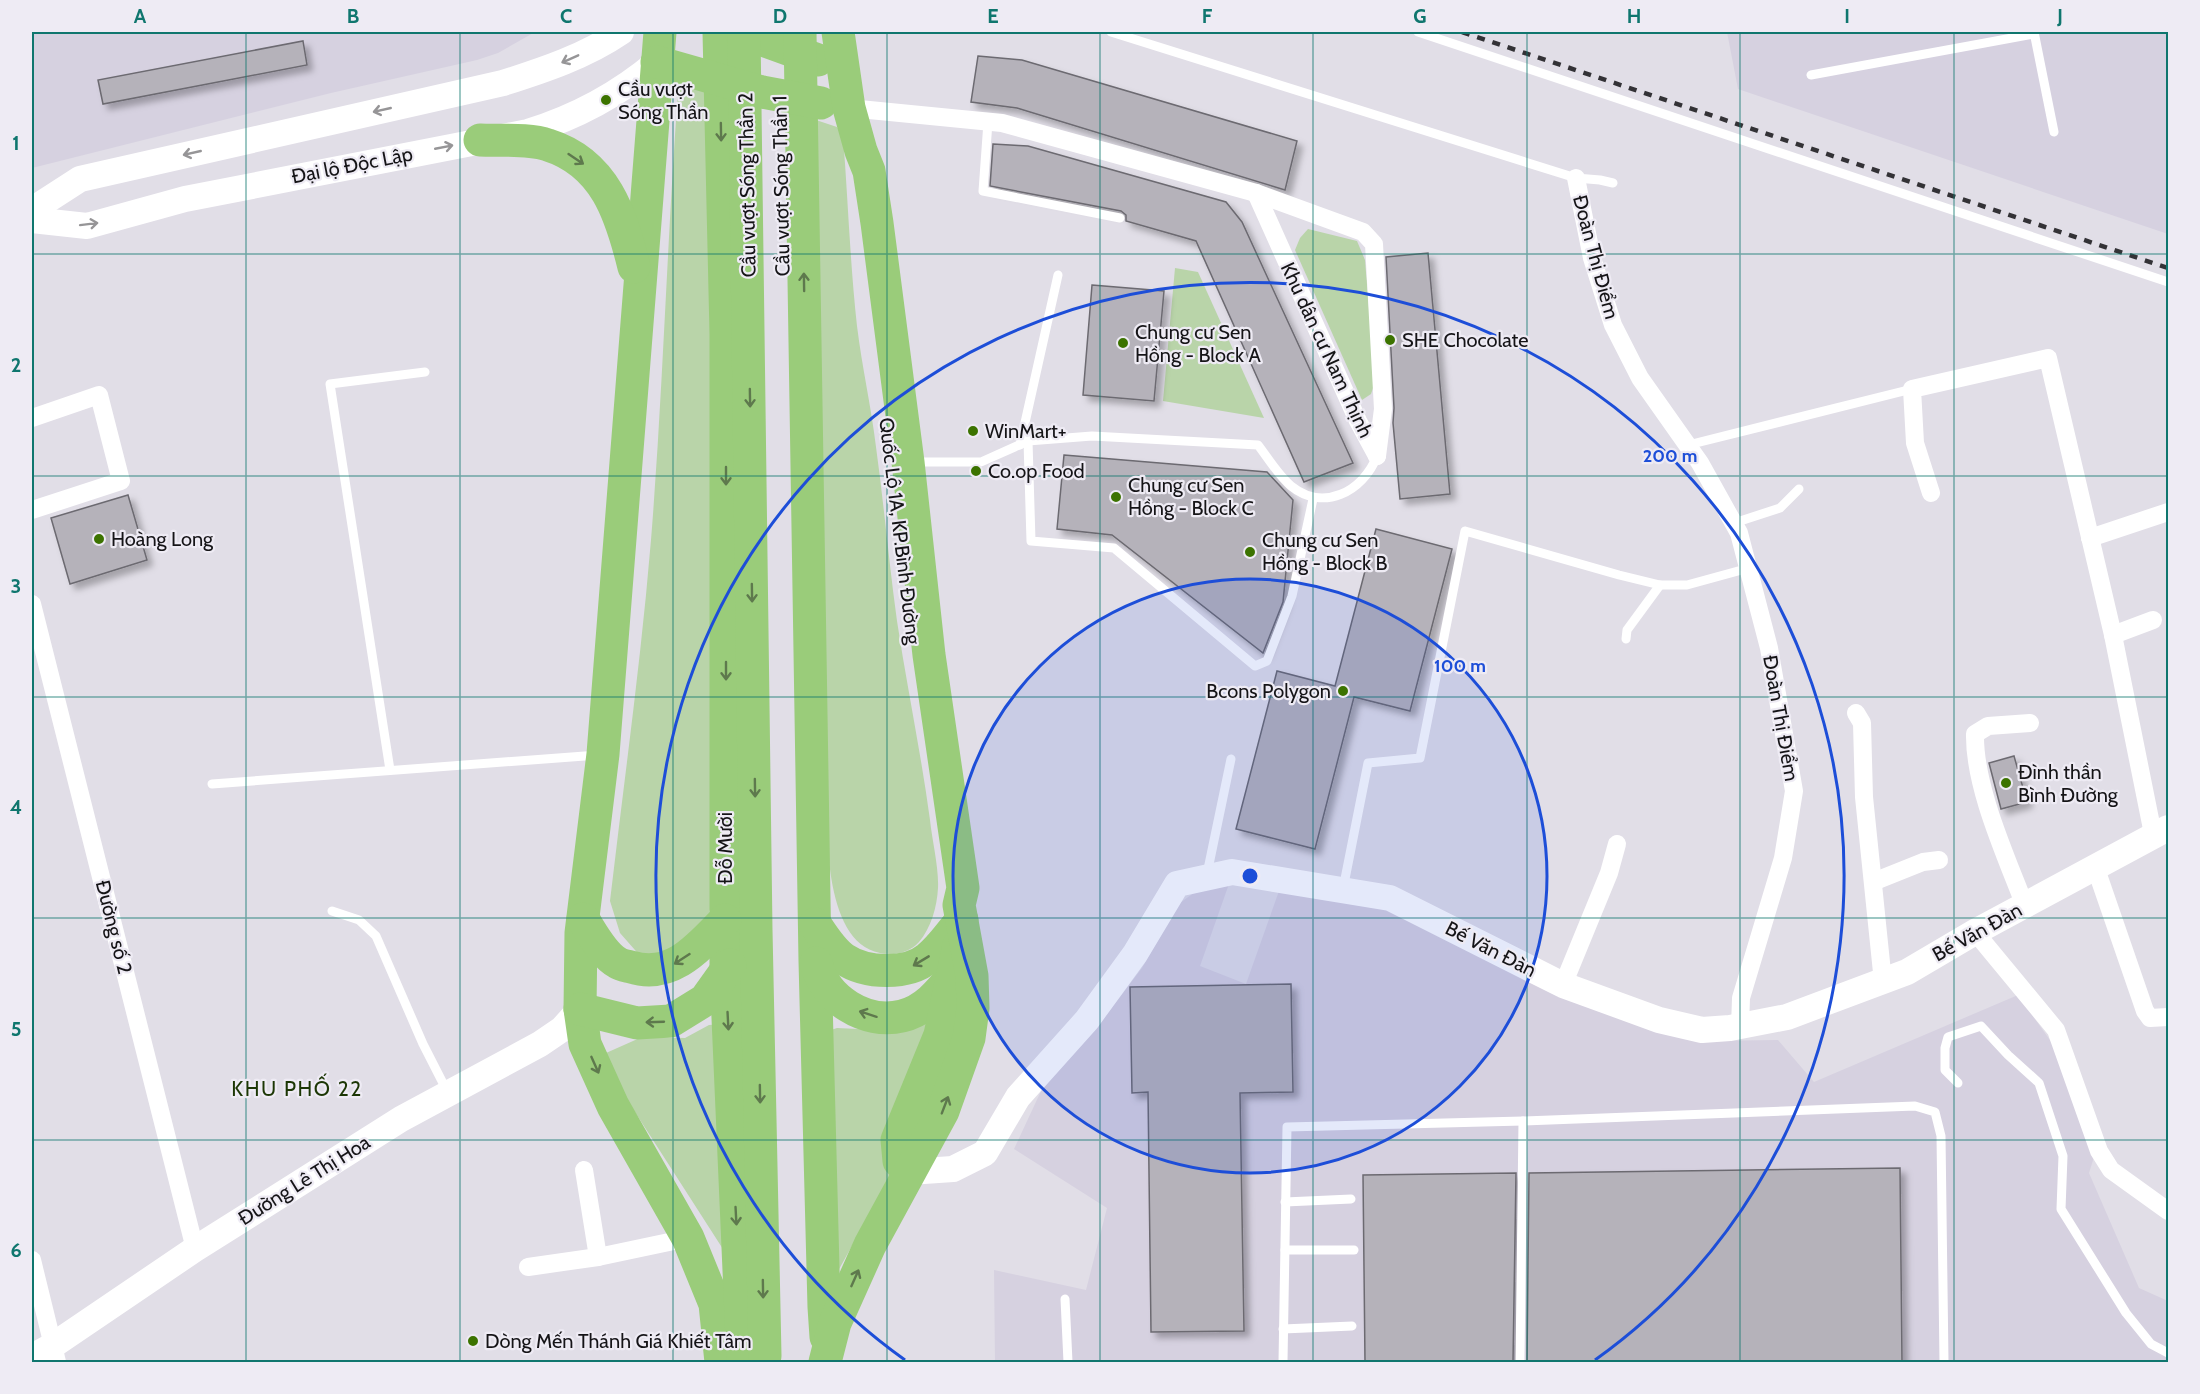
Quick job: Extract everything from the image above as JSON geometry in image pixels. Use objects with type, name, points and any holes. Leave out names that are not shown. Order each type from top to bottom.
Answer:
[{"type":"highway","name":"Cầu vượt Sóng Thần 2","points":[[718,32],[738,337]]},
{"type":"highway","name":"Cầu vượt Sóng Thần 2","points":[[738,337],[743,32]]},
{"type":"highway","points":[[743,32],[822,62],[843,64]]},
{"type":"highway","name":"Cầu vượt Sóng Thần 1","points":[[778,32],[795,340]]},
{"type":"highway","name":"Cầu vượt Sóng Thần 1","points":[[795,340],[800,32]]},
{"type":"highway","points":[[838,32],[849,108],[861,152],[869,171],[878,223],[929,655],[963,888],[952,976],[940,1035],[897,1140],[899,1161],[909,1173]]},
{"type":"highway","points":[[721,1362],[715,1304],[688,1238],[613,1106],[585,1044],[580,1009],[583,919],[603,754],[659,47],[762,92],[849,108]]},
{"type":"highway","points":[[480,140],[547,144],[570,154],[587,166],[603,182],[626,236],[639,291]]},
{"type":"highway","name":"Quốc Lộ 1A, KP.Bình Đường","points":[[861,152],[857,171],[864,238],[946,893],[961,913]]},
{"type":"highway","name":"Đỗ Mười","points":[[738,337],[725,920],[743,1362]]},
{"type":"highway","name":"Đỗ Mười","points":[[738,337],[756,930],[765,1362]]},
{"type":"highway","points":[[795,340],[806,912],[801,1085],[823,1360]]},
{"type":"highway","points":[[806,912],[834,950],[845,960],[867,968],[885,970],[911,967],[928,958],[961,913]]},
{"type":"highway","points":[[806,912],[815,961],[824,1306],[823,1360]]},
{"type":"highway","points":[[823,1360],[835,1323],[865,1254],[943,1111],[969,1038],[974,1008],[972,976],[961,913]]},
{"type":"highway","points":[[583,919],[602,947],[617,963],[640,970],[661,970],[682,962],[725,920]]},
{"type":"highway","points":[[580,1009],[637,1023],[671,1021],[705,1000],[756,930]]},
{"type":"highway","points":[[815,961],[830,994],[852,1009],[882,1018],[904,1016],[924,1006],[938,994],[952,976]]},
{"type":"street","points":[[32,210],[80,179],[503,83],[585,52],[621,32]]},
{"type":"street","name":"Đại lộ Độc Lập","points":[[32,220],[87,226],[185,199],[528,132],[574,116],[618,92],[659,47]]},
{"type":"street","name":"Khu dân cư Nam Thịnh","points":[[849,108],[1002,123],[1256,193],[1363,232],[1374,244],[1383,409],[1377,456]]},
{"type":"street","name":"Đoàn Thị Điểm","points":[[1576,178],[1592,258],[1613,325],[1640,378],[1701,463],[1739,533],[1769,648],[1794,791],[1783,858],[1741,998],[1740,1027]]},
{"type":"street","name":"Khu dân cư Nam Thịnh","points":[[1256,193],[1358,421],[1377,456]]},
{"type":"street","points":[[1931,493],[1915,443],[1912,389],[2048,358],[2161,831]]},
{"type":"street","points":[[32,418],[99,395],[121,481],[32,510]]},
{"type":"street","points":[[2090,538],[2169,512]]},
{"type":"street","name":"Đường số 2","points":[[32,604],[195,1249]]},
{"type":"street","points":[[2113,635],[2154,620]]},
{"type":"street","points":[[1856,713],[1862,723],[1862,765],[1883,982]]},
{"type":"street","points":[[2025,906],[1987,801],[1975,754],[1975,734],[1988,726],[2030,723]]},
{"type":"street","name":"Bế Văn Đàn","points":[[909,1173],[953,1169],[985,1153],[1017,1097],[1087,1020],[1135,954],[1177,884],[1232,872],[1390,898],[1563,986],[1659,1020],[1702,1030],[1740,1027],[1787,1017],[1907,972],[1975,932],[2161,831]]},
{"type":"street","points":[[1563,986],[1608,873],[1617,844]]},
{"type":"street","points":[[1873,882],[1923,862],[1939,860]]},
{"type":"street","points":[[2095,866],[2145,1011],[2150,1018],[2169,1017]]},
{"type":"street","points":[[1975,932],[2056,1030],[2099,1151],[2112,1170],[2169,1211]]},
{"type":"street","name":"Đường Lê Thị Hoa","points":[[47,1355],[195,1249],[401,1119],[540,1044],[562,1029],[580,1009]]},
{"type":"street","points":[[584,1170],[598,1257]]},
{"type":"street","points":[[528,1267],[598,1257],[688,1238]]},
{"type":"street","points":[[32,1260],[47,1355]]},
{"type":"lane","name":"Đoàn Thị Điểm","points":[[1111,32],[1576,178]]},
{"type":"lane","points":[[1418,32],[2169,282]]},
{"type":"lane","points":[[1811,75],[2034,33],[2054,132]]},
{"type":"lane","points":[[988,122],[983,190],[1120,218]]},
{"type":"lane","points":[[1576,178],[1613,183]]},
{"type":"lane","points":[[1058,274],[1024,443],[1031,541],[1114,548],[1255,666],[1267,661],[1292,596],[1314,499]]},
{"type":"lane","points":[[390,770],[330,384],[425,372]]},
{"type":"lane","points":[[1688,445],[1912,389]]},
{"type":"lane","points":[[908,462],[981,462],[1024,443],[1092,436],[1258,445],[1290,485],[1314,499],[1344,494],[1371,472],[1377,456]]},
{"type":"lane","points":[[1734,523],[1780,508],[1798,489]]},
{"type":"lane","points":[[1343,891],[1368,763],[1420,758],[1465,531],[1660,585],[1687,585],[1749,568]]},
{"type":"lane","points":[[1626,639],[1627,630],[1660,585]]},
{"type":"lane","points":[[212,784],[603,754]]},
{"type":"lane","points":[[1207,876],[1231,759]]},
{"type":"lane","points":[[332,911],[359,920],[376,936],[423,1044],[448,1093]]},
{"type":"lane","points":[[1958,1083],[1945,1070],[1945,1048],[1948,1037],[1981,1026],[2039,1083],[2063,1156],[2061,1209],[2126,1313],[2151,1344],[2169,1353]]},
{"type":"lane","points":[[1283,1362],[1287,1127],[1523,1121],[1915,1106],[1935,1112],[1941,1136],[1944,1362]]},
{"type":"lane","points":[[1520,1362],[1523,1121]]},
{"type":"lane","points":[[1285,1202],[1351,1199]]},
{"type":"lane","points":[[1285,1250],[1354,1250]]},
{"type":"lane","points":[[1065,1299],[1068,1362]]},
{"type":"lane","points":[[1283,1329],[1352,1326]]},
{"type":"shaded area","points":[[32,32],[535,32],[498,53],[477,60],[331,93],[32,168]]},
{"type":"shaded area","points":[[1727,32],[2168,32],[2168,234],[1738,89]]},
{"type":"shaded area","points":[[1230,881],[1200,966],[1246,984],[1279,891],[1395,906],[1707,1041],[1778,1040],[1814,1082],[2018,995],[2052,1043],[2094,1157],[2089,1173],[2139,1288],[2168,1301],[2168,1362],[995,1362],[994,1270],[1086,1290],[1107,1208],[1014,1149],[1048,1076],[1098,1026],[1142,968],[1180,903],[1206,884]]},
{"type":"green space","points":[[686,84],[705,87],[719,760],[713,898],[704,932],[698,944],[642,958],[620,933],[610,901],[647,585],[659,428],[678,92]]},
{"type":"green space","points":[[810,118],[837,127],[843,136],[857,326],[874,432],[897,621],[937,872],[936,902],[927,930],[915,946],[895,954],[880,953],[861,944],[847,927],[837,905],[828,851]]},
{"type":"green space","points":[[1308,229],[1357,241],[1365,260],[1375,382],[1371,394],[1362,400],[1295,250],[1300,238]]},
{"type":"green space","points":[[1175,268],[1198,272],[1264,418],[1163,401]]},
{"type":"green space","points":[[940,1017],[893,1172],[838,1271],[831,1030],[837,1028],[880,1030]]},
{"type":"green space","points":[[722,1024],[730,1260],[617,1084],[606,1053],[642,1037],[685,1038],[709,1025]]},
{"type":"building","points":[[303,41],[307,65],[103,104],[98,80]]},
{"type":"building","points":[[978,56],[1022,60],[1297,141],[1285,190],[1017,108],[971,102]]},
{"type":"building","points":[[993,144],[1028,146],[1226,202],[1242,222],[1353,463],[1304,482],[1196,241],[1126,221],[1126,215],[1121,211],[990,186]]},
{"type":"building","points":[[1428,253],[1450,494],[1400,499],[1393,423],[1386,257]]},
{"type":"building","name":"Chung cư Sen Hồng - Block A","points":[[1092,285],[1164,291],[1154,401],[1083,395]]},
{"type":"building","points":[[1064,455],[1267,472],[1293,500],[1283,602],[1263,653],[1112,535],[1057,529]]},
{"type":"building","name":"Hoàng Long","points":[[128,495],[147,560],[70,584],[51,518]]},
{"type":"building","name":"Bcons Polygon","points":[[1376,529],[1452,549],[1410,711],[1354,697],[1315,849],[1236,829],[1277,671],[1335,686]]},
{"type":"building","name":"Đình thần Bình Đường","points":[[2014,756],[2027,802],[2001,809],[1989,763]]},
{"type":"building","points":[[1291,984],[1293,1092],[1240,1093],[1244,1331],[1151,1332],[1148,1092],[1132,1093],[1130,987]]},
{"type":"building","points":[[1900,1168],[1902,1362],[1527,1362],[1529,1173]]},
{"type":"building","points":[[1516,1173],[1513,1362],[1365,1362],[1363,1175]]},
{"type":"railway","points":[[1462,32],[2168,268]]},
{"type":"place","name":"Cầu vượt Sóng Thần","points":[[606,100]]},
{"type":"place","name":"SHE Chocolate","points":[[1390,340]]},
{"type":"place","name":"Chung cư Sen Hồng - Block A","points":[[1123,343]]},
{"type":"place","name":"WinMart+","points":[[973,431]]},
{"type":"place","name":"Co.op Food","points":[[976,471]]},
{"type":"place","name":"Chung cư Sen Hồng - Block C","points":[[1116,497]]},
{"type":"place","name":"Hoàng Long","points":[[99,539]]},
{"type":"place","name":"Chung cư Sen Hồng - Block B","points":[[1250,552]]},
{"type":"place","name":"Bcons Polygon","points":[[1343,691]]},
{"type":"place","name":"Đình thần Bình Đường","points":[[2006,783]]},
{"type":"place","name":"Dòng Mến Thánh Giá Khiết Tâm","points":[[473,1341]]},
{"type":"district","name":"KHU PHỐ 22","points":[[297,1089]]}]
